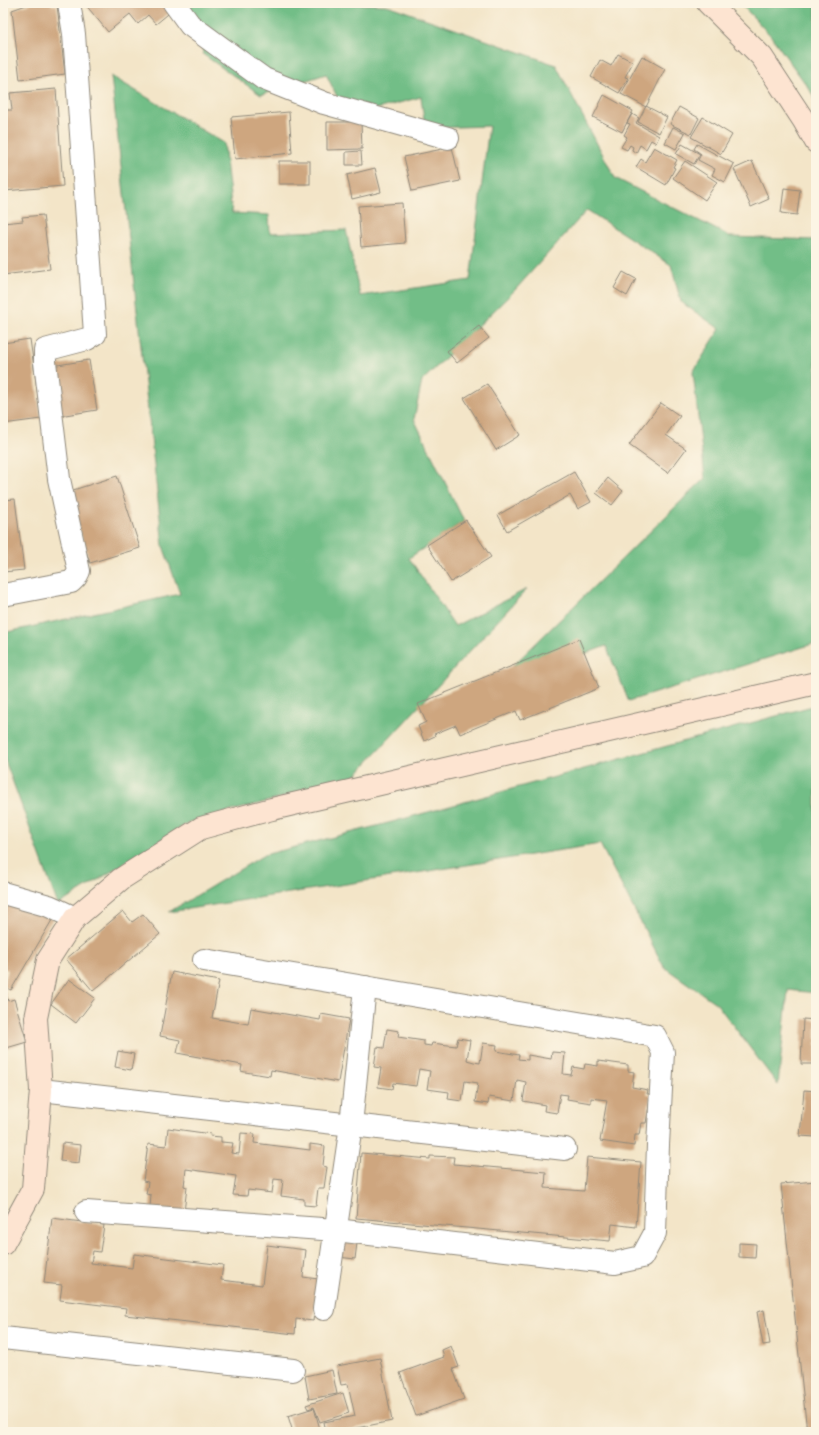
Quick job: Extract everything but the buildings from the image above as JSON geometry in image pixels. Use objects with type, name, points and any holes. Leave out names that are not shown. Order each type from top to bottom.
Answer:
[{"type":"main road","points":[[708,3],[762,57],[816,142]]},
{"type":"main road","points":[[3,1244],[33,1189],[41,1090],[36,1018],[48,960],[75,918],[121,879],[201,828],[272,809],[816,683]]},
{"type":"street","points":[[3,595],[71,582],[79,571],[59,479],[45,362],[45,350],[87,339],[95,334],[74,34],[69,3]]},
{"type":"street","points":[[174,3],[190,25],[264,79],[324,103],[448,138]]},
{"type":"street","points":[[3,893],[49,906],[75,918]]},
{"type":"street","points":[[86,1212],[336,1230],[615,1263],[642,1257],[655,1233],[663,1052],[655,1036],[204,960]]},
{"type":"street","points":[[324,1310],[351,1125],[365,987]]},
{"type":"street","points":[[41,1090],[565,1149]]},
{"type":"street","points":[[3,1338],[294,1370]]},
{"type":"green space","points":[[189,3],[318,3],[387,5],[556,65],[615,178],[731,237],[816,240],[816,643],[629,701],[606,646],[488,690],[705,478],[693,372],[720,329],[681,302],[671,265],[587,210],[515,290],[422,381],[414,419],[464,521],[409,558],[455,626],[527,589],[352,779],[190,822],[58,905],[3,755],[3,633],[180,594],[163,546],[111,76],[224,143],[232,213],[269,215],[270,233],[346,230],[360,296],[470,280],[489,126],[425,128],[421,97],[347,117],[326,74],[261,95],[204,55]]},
{"type":"green space","points":[[740,3],[816,3],[816,101],[810,90],[771,36]]},
{"type":"green space","points":[[816,705],[816,993],[788,990],[778,1085],[717,1004],[664,967],[600,844],[169,912],[264,855],[392,822]]}]
